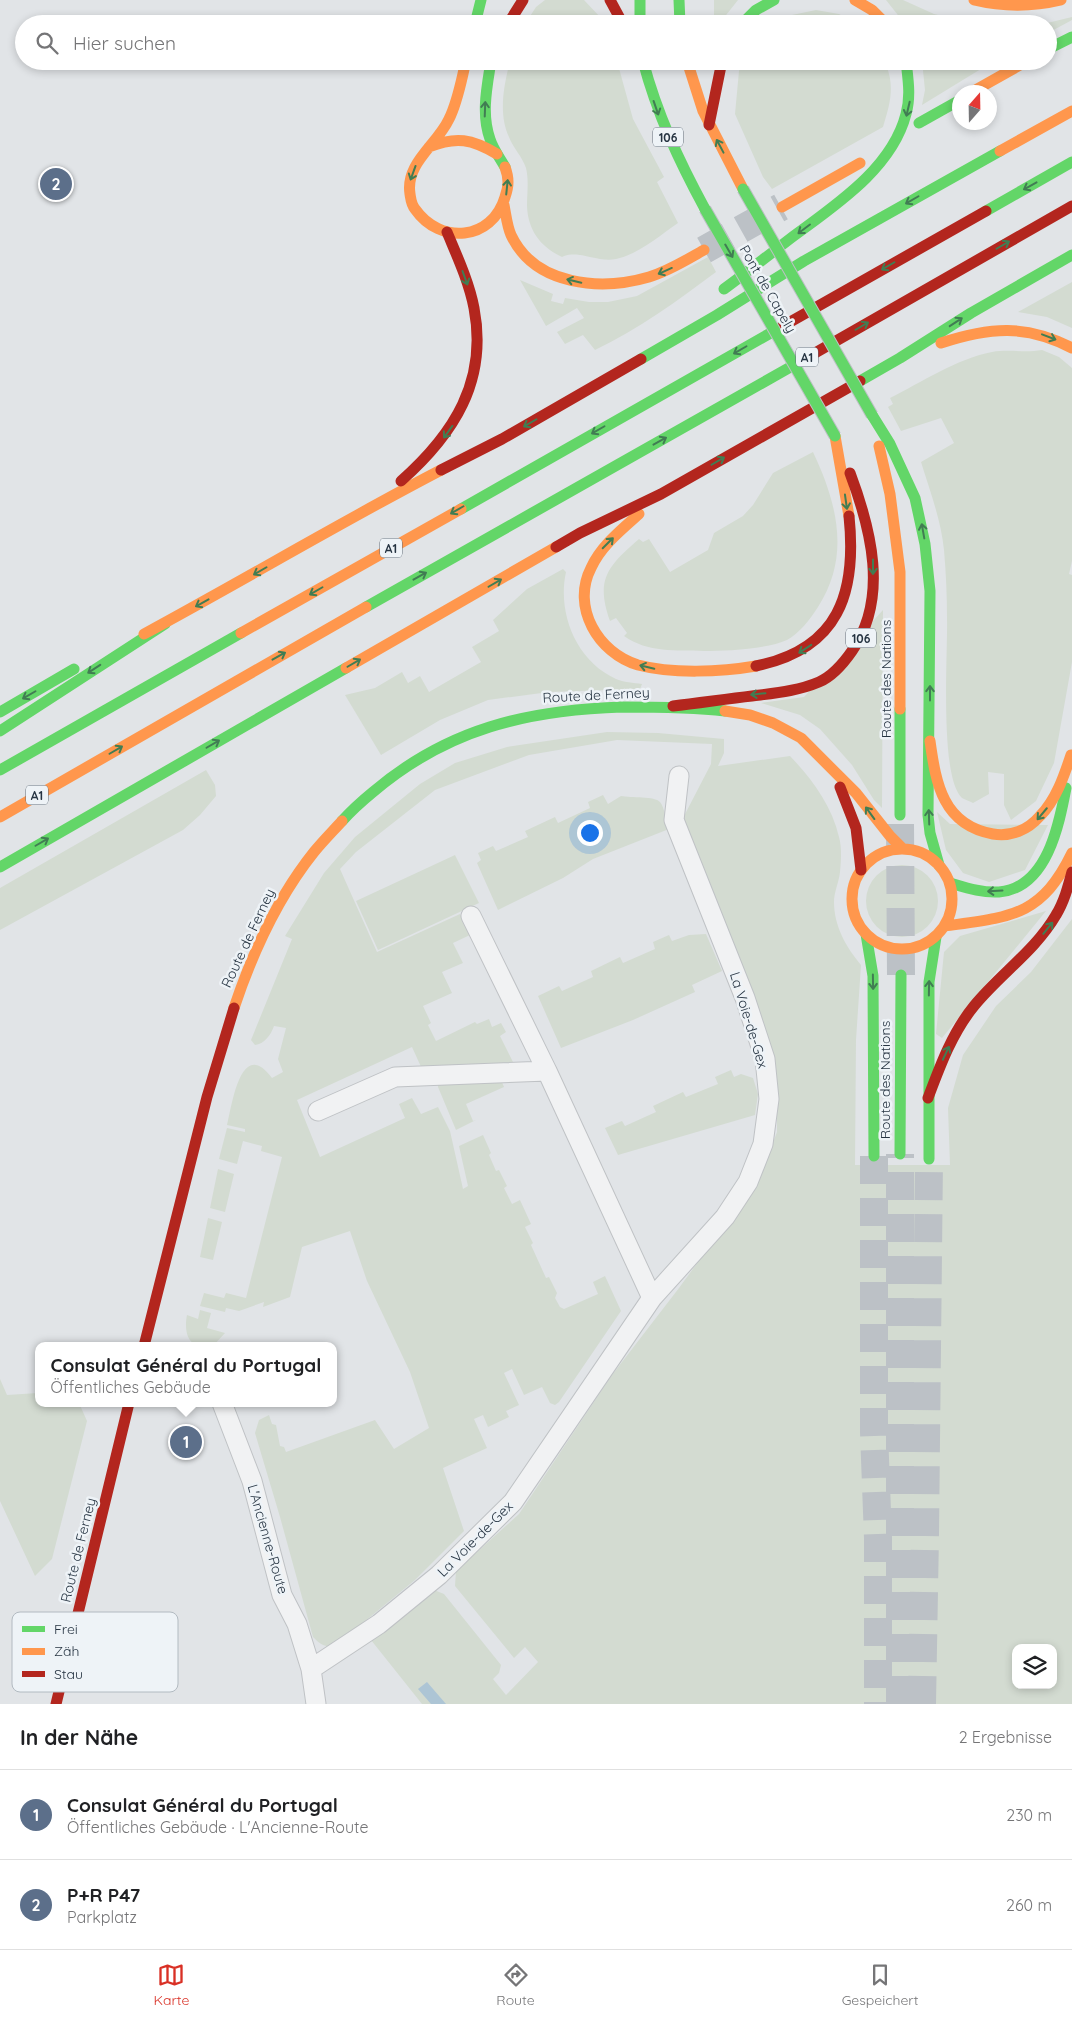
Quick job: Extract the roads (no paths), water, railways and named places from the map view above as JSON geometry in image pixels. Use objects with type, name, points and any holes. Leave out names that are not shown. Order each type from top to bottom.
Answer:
[{"type":"main road","points":[[477,15],[481,0]]},
{"type":"main road","points":[[508,15],[523,0]]},
{"type":"main road","points":[[610,0],[618,15]]},
{"type":"main road","points":[[640,0],[640,15]]},
{"type":"main road","points":[[679,0],[680,15]]},
{"type":"main road","points":[[751,15],[774,0]]},
{"type":"main road","points":[[854,0],[877,15]]},
{"type":"main road","points":[[974,0],[1023,5],[1061,0]]},
{"type":"main road","points":[[1057,45],[1072,37]]},
{"type":"main road","points":[[464,70],[449,121],[420,157],[409,186],[411,203],[419,215],[427,222],[435,228],[447,232],[468,235],[483,229],[495,220],[504,205],[508,188],[506,169],[490,141],[485,117],[486,89],[489,70]]},
{"type":"main road","name":"Pont de Capely","points":[[645,70],[652,95],[677,158],[835,436]]},
{"type":"main road","name":"106","points":[[690,70],[697,97],[709,125]]},
{"type":"main road","points":[[709,125],[720,70]]},
{"type":"main road","points":[[712,299],[856,188],[874,170],[899,134],[907,117],[911,96],[909,70]]},
{"type":"main road","points":[[984,85],[1010,70]]},
{"type":"main road","points":[[919,123],[952,104]]},
{"type":"main road","points":[[0,731],[165,624],[362,511],[468,457],[717,315],[804,261],[1072,111]]},
{"type":"main road","points":[[954,176],[1033,119]]},
{"type":"main road","name":"Pont de Capely","points":[[709,125],[743,189],[872,415]]},
{"type":"main road","points":[[429,148],[447,140],[469,140],[497,154]]},
{"type":"main road","name":"A1","points":[[0,770],[1072,162]]},
{"type":"main road","points":[[782,207],[860,163]]},
{"type":"main road","points":[[504,205],[511,235],[525,255],[545,271],[574,281],[604,285],[635,281],[660,274],[704,250]]},
{"type":"main road","name":"A1","points":[[0,817],[236,680],[726,404],[1072,206]]},
{"type":"main road","points":[[362,511],[408,475],[433,451],[461,412],[472,382],[478,354],[475,315],[469,289],[447,232]]},
{"type":"main road","points":[[0,866],[580,534],[661,494],[900,358],[970,312],[1072,255]]},
{"type":"main road","points":[[602,381],[681,322]]},
{"type":"main road","points":[[900,358],[962,336],[991,330],[1008,329],[1039,334],[1072,348]]},
{"type":"main road","name":"106","points":[[872,415],[902,468],[915,498],[922,526],[930,591],[928,815],[930,833],[939,865],[950,883],[953,903],[945,926],[936,937],[914,949],[888,948],[866,934],[857,923],[853,910],[852,896],[855,882],[867,863],[882,853],[903,849],[925,854],[939,865]]},
{"type":"main road","name":"Route des Nations","points":[[872,415],[890,494],[900,572],[902,603],[900,815]]},
{"type":"main road","points":[[835,436],[862,473]]},
{"type":"main road","points":[[661,494],[608,543],[590,570],[584,598],[587,615],[594,632],[612,653],[647,668],[680,671],[736,669],[776,663],[800,653],[820,637],[834,618],[846,587],[851,544],[835,436]]},
{"type":"main road","name":"106","points":[[673,706],[789,691],[826,678],[852,654],[869,620],[872,600],[873,560],[858,494],[835,436]]},
{"type":"main road","name":"Route des Nations","points":[[879,504],[896,544]]},
{"type":"main road","points":[[0,712],[89,660],[165,624]]},
{"type":"main road","name":"Route de Ferney","points":[[149,1342],[203,1105],[226,1028],[241,986],[274,913],[293,880],[325,838],[360,802],[400,770],[434,748],[471,732],[507,720],[535,714],[587,709],[673,706],[739,714],[776,725],[808,743],[832,771],[856,794],[880,826],[903,849]]},
{"type":"main road","points":[[930,741],[940,787],[950,810],[966,826],[992,835],[1018,832],[1028,828],[1038,819],[1056,795],[1071,751]]},
{"type":"main road","points":[[950,883],[971,889],[994,892],[1016,886],[1037,872],[1047,856],[1057,831],[1071,751]]},
{"type":"main road","name":"Route de Ferney","points":[[832,771],[856,828],[861,870]]},
{"type":"main road","points":[[945,926],[996,918],[1025,910],[1032,906],[1052,888],[1072,853]]},
{"type":"main road","points":[[928,1098],[940,1064],[960,1024],[985,993],[1037,941],[1053,922],[1062,905],[1072,872]]},
{"type":"main road","points":[[866,934],[873,976],[874,1156]]},
{"type":"main road","points":[[929,1159],[929,982],[936,937]]},
{"type":"main road","name":"Route des Nations","points":[[900,1154],[901,975]]},
{"type":"main road","name":"Route de Ferney","points":[[78,1612],[128,1407]]},
{"type":"street","name":"La Voie-de-Gex","points":[[311,1669],[379,1624],[439,1575],[513,1502],[652,1298],[725,1217],[748,1182],[763,1144],[769,1099],[765,1059],[745,998],[674,820],[679,776]]},
{"type":"street","points":[[471,916],[652,1298]]},
{"type":"street","points":[[318,1111],[395,1077],[546,1071]]},
{"type":"street","name":"L'Ancienne-Route","points":[[224,1407],[252,1481],[282,1594],[297,1624],[311,1669],[316,1704]]},
{"type":"water","points":[[427,1682],[446,1704],[431,1704],[418,1689]]},
{"type":"tunnel","points":[[704,250],[781,207]]},
{"type":"tunnel","points":[[900,824],[901,975]]},
{"type":"tunnel","points":[[900,1154],[900,1704]]},
{"type":"tunnel","points":[[874,1156],[874,1432],[878,1538],[878,1704]]},
{"type":"tunnel","points":[[922,1704],[929,1159]]},
{"type":"place","name":"P+R P47","points":[[56,184]]},
{"type":"place","name":"Consulat Général du Portugal","points":[[186,1442]]}]
